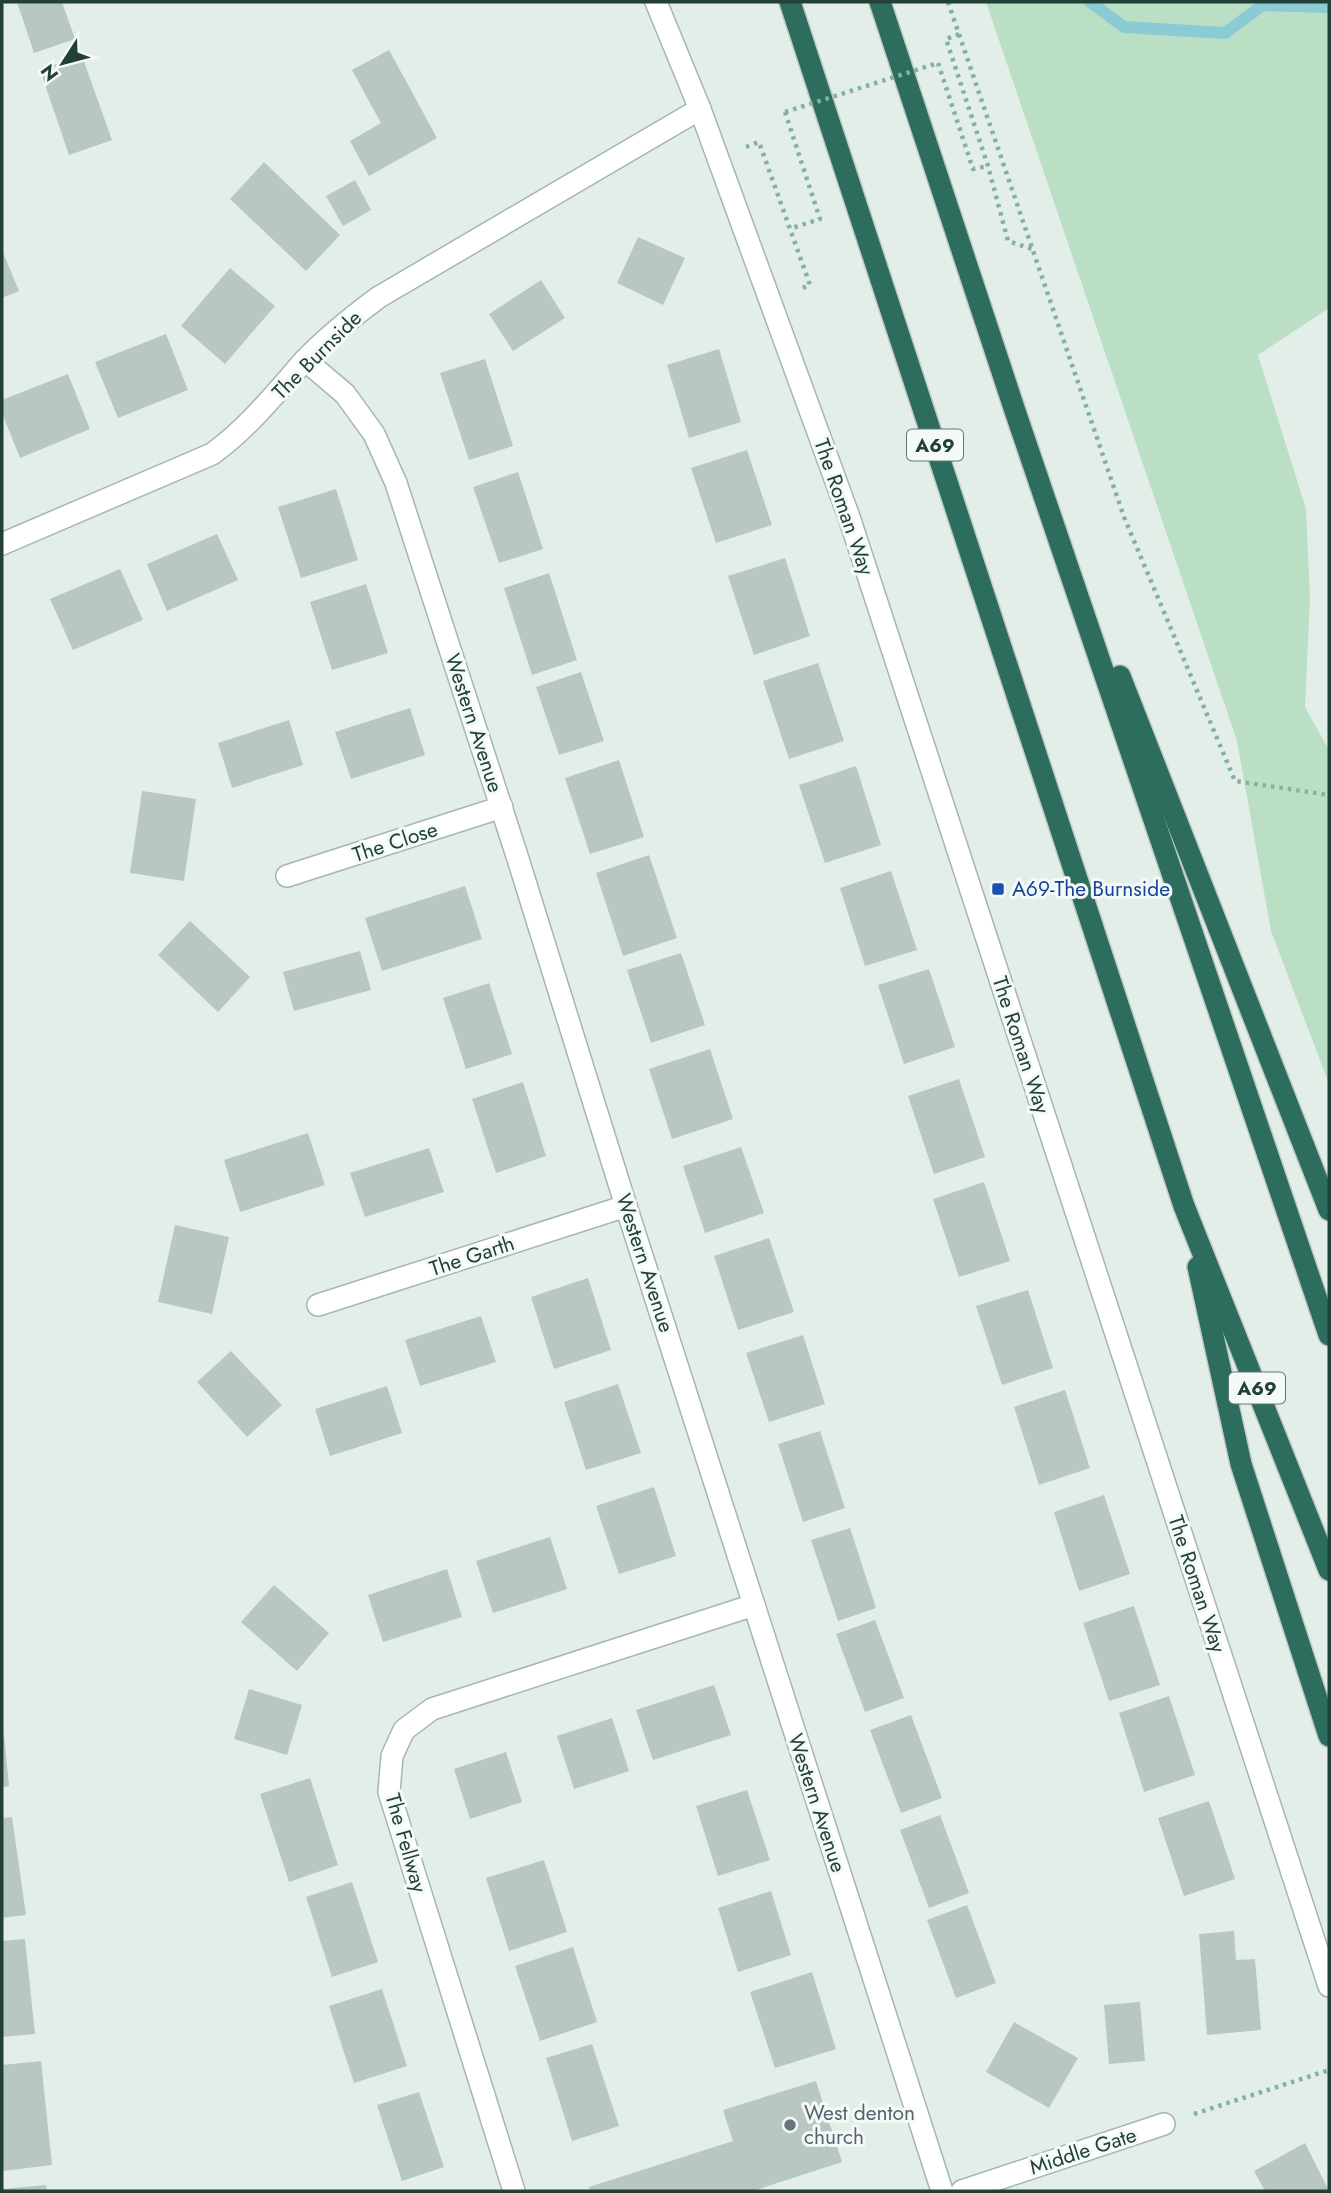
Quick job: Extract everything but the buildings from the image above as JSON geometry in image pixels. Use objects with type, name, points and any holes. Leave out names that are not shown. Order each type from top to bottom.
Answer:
[{"type":"highway","name":"A69","points":[[790,2],[1184,1206],[1329,1570]]},
{"type":"highway","points":[[880,2],[1015,411],[1329,1335]]},
{"type":"highway","points":[[1015,411],[1329,1210]]},
{"type":"highway","points":[[1184,1206],[1241,1464],[1329,1736]]},
{"type":"street","name":"The Roman Way","points":[[656,2],[700,109],[849,517],[1329,1986]]},
{"type":"street","name":"The Burnside","points":[[2,544],[212,454],[237,436],[259,414],[305,360],[340,326],[379,297],[700,109]]},
{"type":"street","name":"Western Avenue","points":[[305,360],[345,394],[374,434],[396,483],[502,807],[626,1206],[942,2191]]},
{"type":"street","name":"The Close","points":[[287,876],[502,807]]},
{"type":"street","name":"The Garth","points":[[318,1305],[626,1206]]},
{"type":"street","name":"The Fellway","points":[[514,2191],[388,1793],[392,1756],[404,1730],[432,1709],[754,1605]]},
{"type":"street","name":"Middle Gate","points":[[962,2191],[1164,2124]]},
{"type":"path","points":[[948,2],[1124,517],[1235,781],[1329,795]]},
{"type":"path","points":[[959,34],[946,38],[988,166],[1008,241],[1032,249]]},
{"type":"path","points":[[792,229],[820,219],[785,112],[939,63],[973,169],[988,166]]},
{"type":"path","points":[[759,142],[810,285]]},
{"type":"path","points":[[1164,2124],[1329,2070]]},
{"type":"green space","points":[[986,2],[1329,2],[1329,308],[1258,355],[1306,509],[1310,597],[1305,707],[1329,750],[1329,1084],[1271,931],[1237,741]]},
{"type":"waterway","points":[[1090,2],[1124,27],[1225,33],[1263,5],[1329,7]]},
{"type":"place","name":"A69-The Burnside","points":[[998,889]]},
{"type":"place","name":"West denton church","points":[[790,2125]]}]
